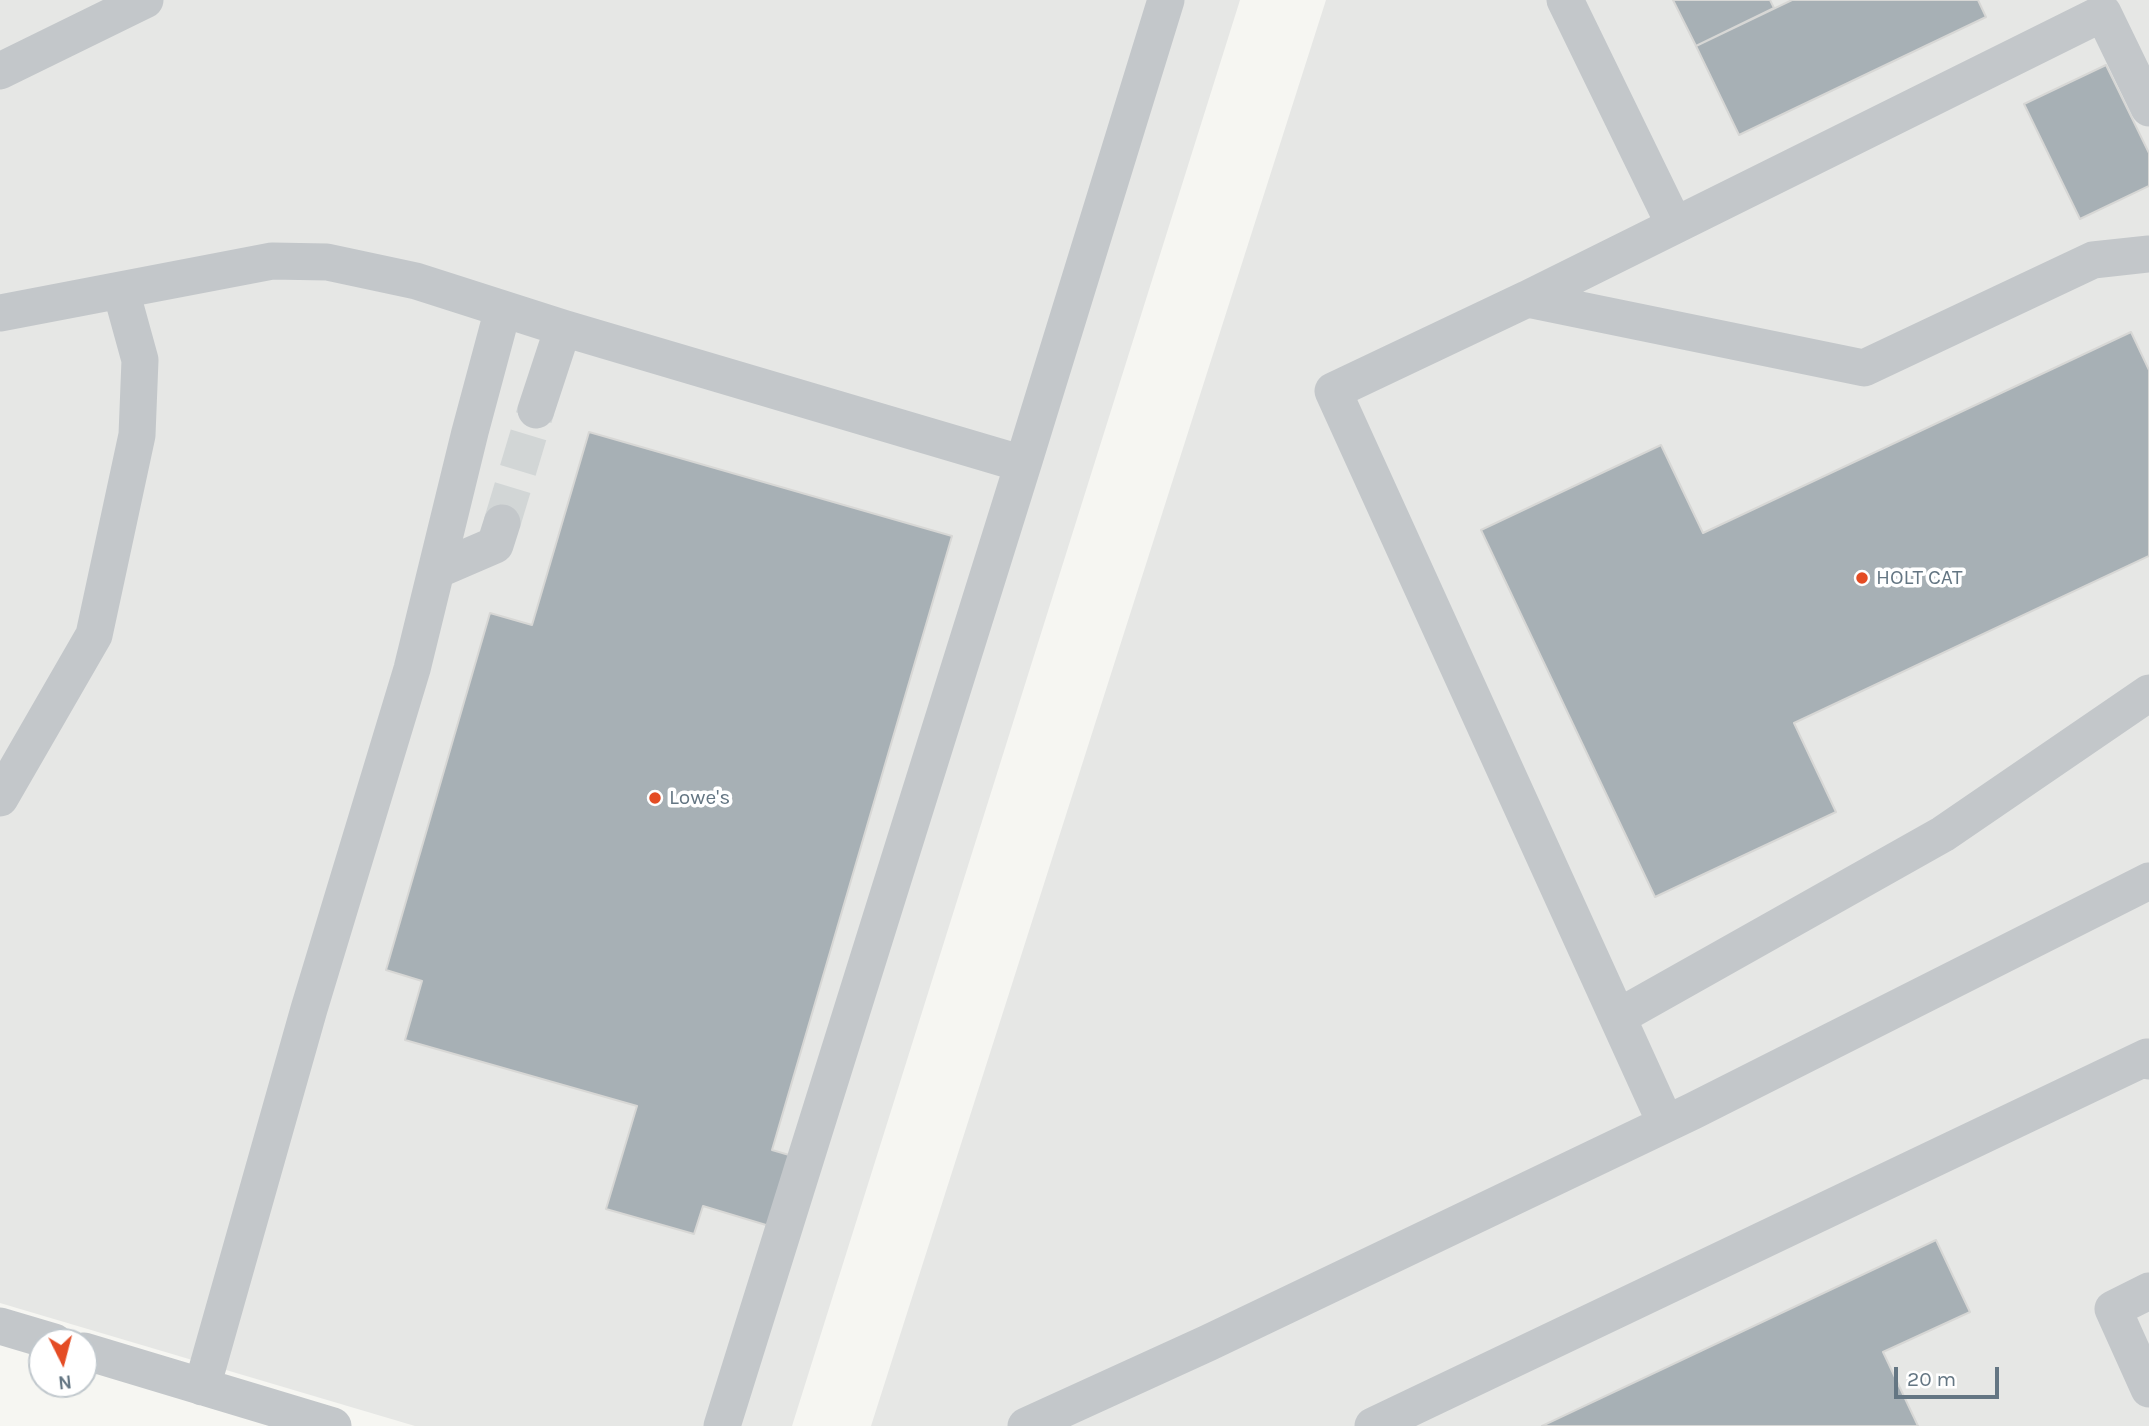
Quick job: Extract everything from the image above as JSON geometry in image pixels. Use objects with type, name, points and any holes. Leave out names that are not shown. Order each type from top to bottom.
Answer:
[{"type":"street","points":[[0,71],[145,0]]},
{"type":"street","points":[[722,1426],[1166,0]]},
{"type":"street","points":[[1565,0],[1674,224]]},
{"type":"street","points":[[1666,1124],[1333,391],[1527,299],[2106,6],[2149,108]]},
{"type":"street","points":[[1527,299],[1864,368],[2092,260],[2149,254]]},
{"type":"street","points":[[0,313],[272,261],[327,261],[416,281],[562,328],[1023,464]]},
{"type":"street","points":[[0,798],[94,635],[137,435],[140,360],[121,291]]},
{"type":"street","points":[[202,1387],[309,1009],[412,669],[503,309]]},
{"type":"street","points":[[536,410],[562,328]]},
{"type":"street","points":[[437,570],[495,545],[502,523]]},
{"type":"street","points":[[1618,1017],[1943,834],[2149,693]]},
{"type":"street","points":[[1026,1426],[1208,1343],[1666,1124],[2149,881]]},
{"type":"street","points":[[1373,1426],[2147,1056],[2149,1061]]},
{"type":"street","points":[[2149,1291],[2113,1309],[2149,1389]]},
{"type":"street","points":[[0,1326],[28,1334]]},
{"type":"street","points":[[98,1355],[333,1426]]},
{"type":"shaded area","points":[[0,0],[1240,0],[792,1426],[415,1426],[98,1332],[98,1328],[84,1328],[0,1303]]},
{"type":"shaded area","points":[[1326,0],[2149,0],[2149,1426],[871,1426]]},
{"type":"building","points":[[1673,0],[1770,0],[1774,8],[1696,46]]},
{"type":"building","points":[[1792,0],[1978,0],[1986,17],[1739,135],[1696,46]]},
{"type":"building","points":[[2106,65],[2149,153],[2149,186],[2080,219],[2024,104]]},
{"type":"building","points":[[2131,332],[2149,370],[2149,556],[1794,723],[1836,812],[1655,897],[1481,530],[1661,445],[1703,533]]},
{"type":"building","name":"Lowe's","points":[[589,432],[952,536],[772,1150],[796,1157],[776,1228],[703,1206],[694,1234],[606,1209],[637,1106],[405,1040],[422,981],[386,970],[490,613],[532,625]]},
{"type":"building","points":[[1936,1240],[1970,1312],[1883,1352],[1918,1426],[1542,1426]]},
{"type":"tunnel","points":[[502,523],[536,410]]},
{"type":"place","name":"HOLT CAT","points":[[1862,578]]},
{"type":"place","name":"Lowe's","points":[[655,798]]}]
